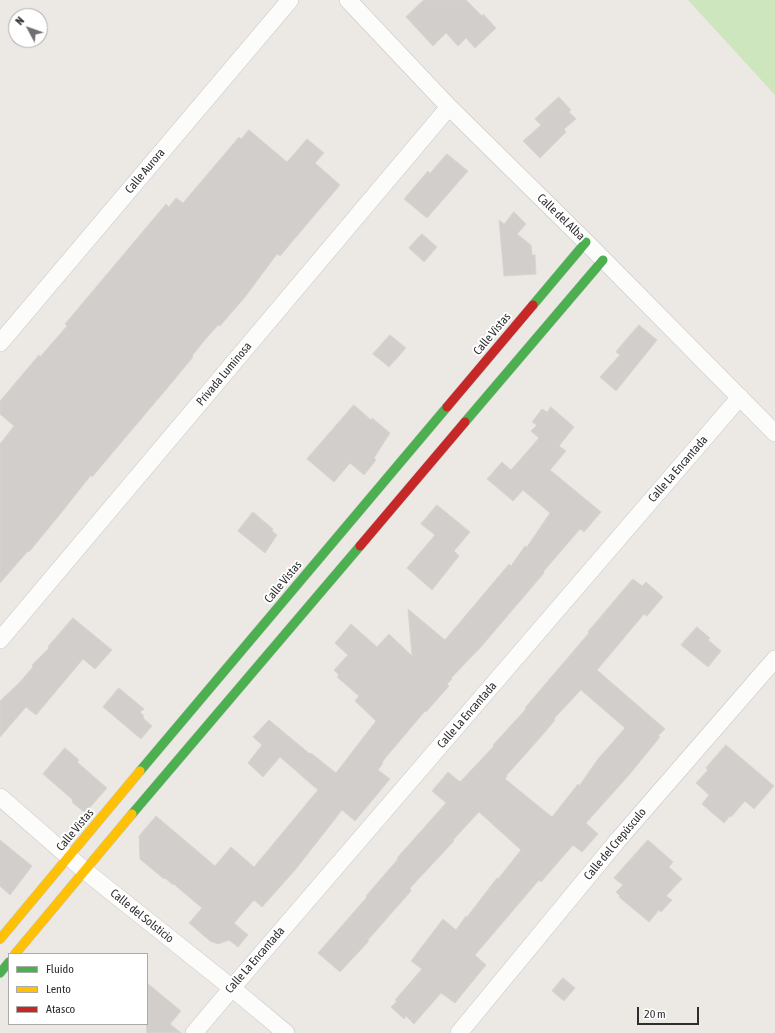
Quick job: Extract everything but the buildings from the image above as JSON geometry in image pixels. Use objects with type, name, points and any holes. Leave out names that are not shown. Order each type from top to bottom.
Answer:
[{"type":"street","name":"Calle Aurora","points":[[0,343],[290,0]]},
{"type":"street","name":"Calle del Alba","points":[[348,0],[449,108],[586,242],[775,433]]},
{"type":"street","name":"Privada Luminosa","points":[[0,640],[449,108]]},
{"type":"street","name":"Calle Vistas","points":[[16,953],[84,870],[254,653],[416,461],[586,242]]},
{"type":"street","name":"Calle Vistas","points":[[0,939],[69,855],[254,653],[416,461],[603,260]]},
{"type":"street","name":"Calle La Encantada","points":[[194,1033],[740,397]]},
{"type":"street","name":"Calle del Crepúsculo","points":[[458,1033],[618,840],[775,659]]},
{"type":"street","name":"Calle del Solsticio","points":[[0,797],[69,855],[84,870],[286,1033]]},
{"type":"street","points":[[0,972],[8,963]]},
{"type":"green space","points":[[688,0],[775,0],[775,95]]},
{"type":"traffic: fast","points":[[533,305],[586,242]]},
{"type":"traffic: fast","points":[[465,422],[603,260]]},
{"type":"traffic: fast","points":[[140,771],[447,407]]},
{"type":"traffic: fast","points":[[132,814],[360,546]]},
{"type":"traffic: fast","points":[[0,973],[8,963]]},
{"type":"traffic: slow","points":[[0,939],[140,771]]},
{"type":"traffic: slow","points":[[16,953],[132,814]]},
{"type":"traffic: jam","points":[[447,407],[533,305]]},
{"type":"traffic: jam","points":[[360,546],[465,422]]}]
